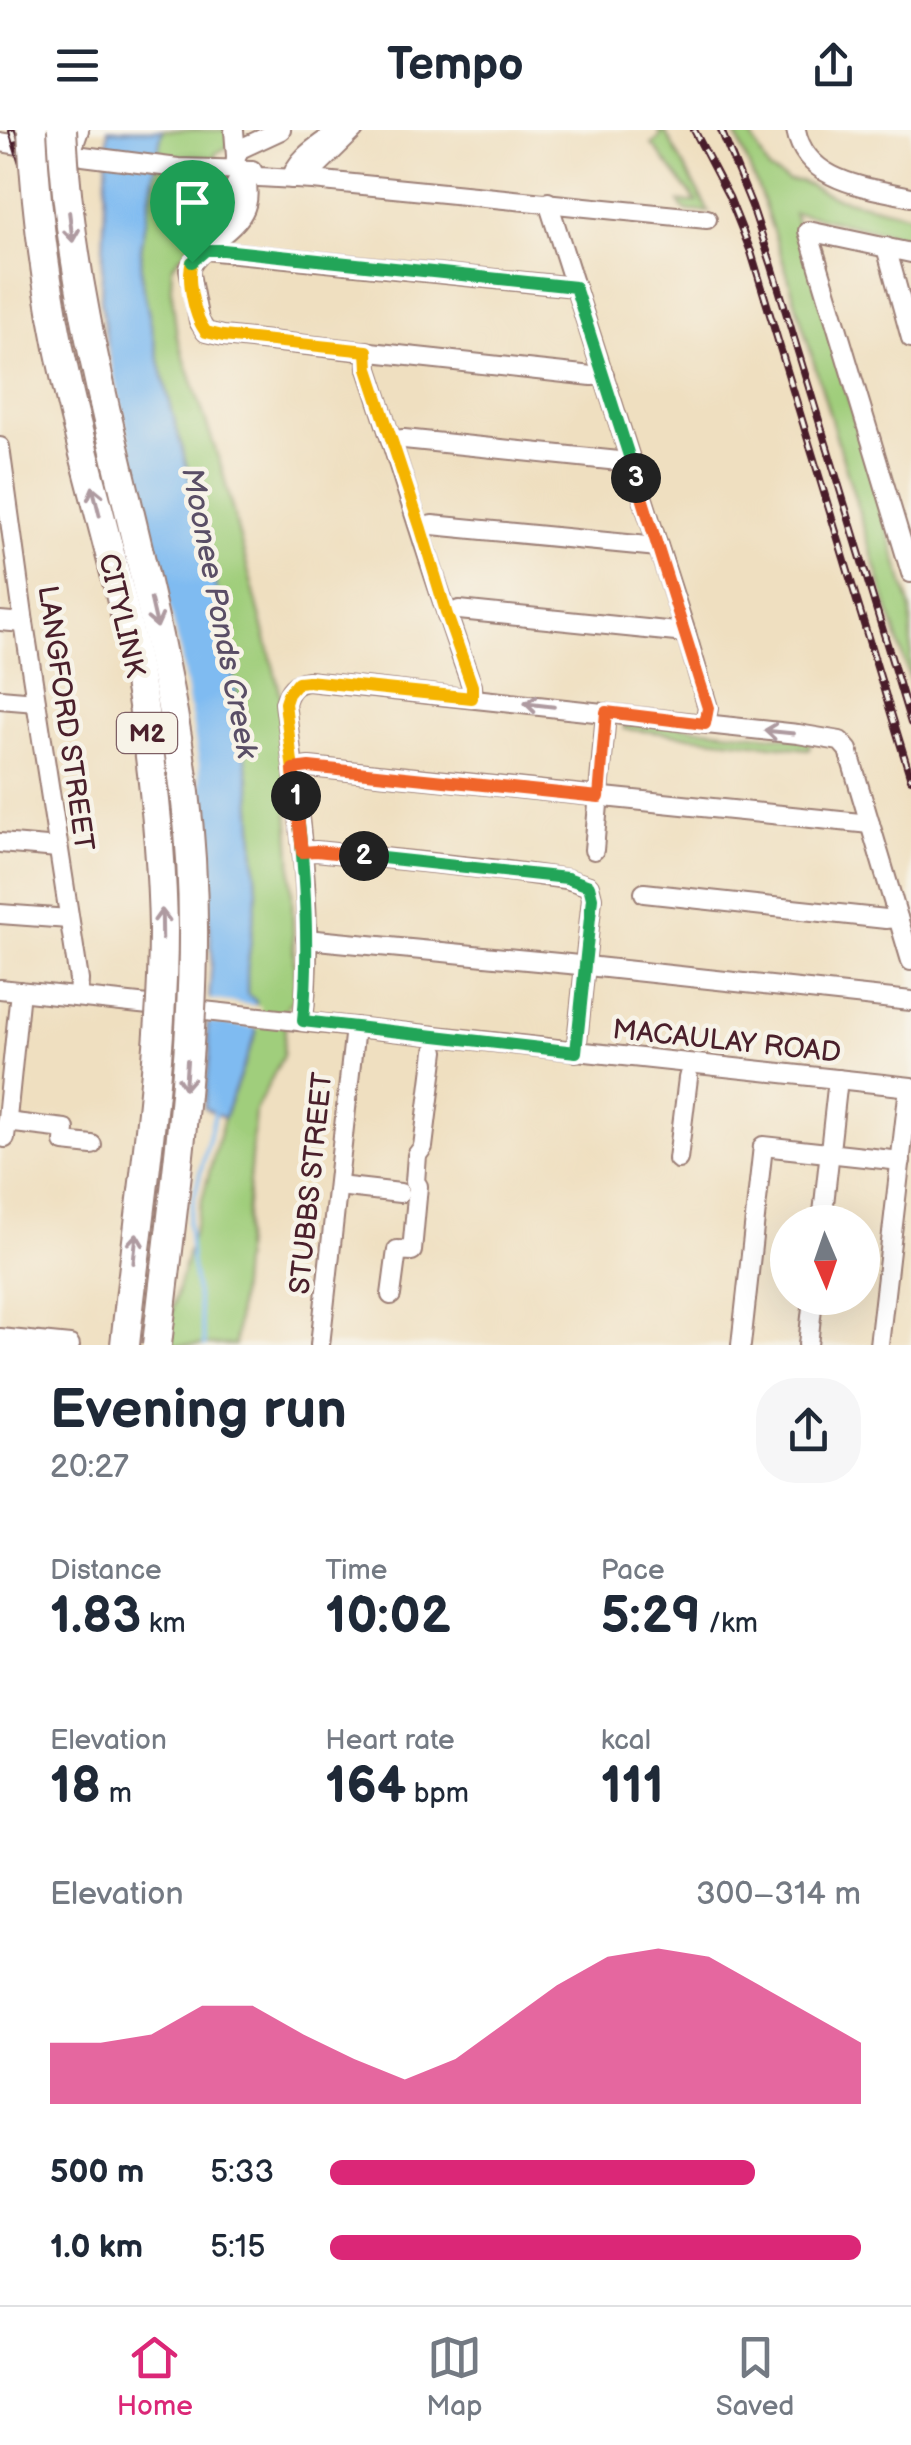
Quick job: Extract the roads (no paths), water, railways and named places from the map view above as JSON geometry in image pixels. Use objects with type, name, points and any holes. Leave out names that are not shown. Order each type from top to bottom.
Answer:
[{"type":"highway","name":"CITYLINK","points":[[32,130],[40,238],[52,310],[134,657],[158,830],[162,926],[154,1086],[124,1345]]},
{"type":"highway","name":"CITYLINK","points":[[72,147],[74,252],[87,326],[160,636],[179,746],[194,902],[187,1074],[157,1345]]},
{"type":"street","points":[[0,130],[178,168],[264,168],[296,176],[707,219]]},
{"type":"street","points":[[72,147],[79,130]]},
{"type":"street","points":[[234,130],[240,167]]},
{"type":"street","points":[[280,130],[241,148],[233,214],[227,230],[189,269],[199,321],[206,332],[604,375]]},
{"type":"street","points":[[296,176],[307,156],[340,130]]},
{"type":"street","points":[[296,176],[354,130]]},
{"type":"street","points":[[796,130],[799,144],[813,164],[833,178],[911,197]]},
{"type":"street","points":[[0,142],[72,147]]},
{"type":"street","points":[[548,202],[686,633],[709,712],[705,724]]},
{"type":"street","points":[[911,253],[808,231],[908,551],[911,573]]},
{"type":"street","points":[[886,248],[911,338]]},
{"type":"street","points":[[206,250],[575,287]]},
{"type":"street","points":[[367,351],[368,369],[472,686],[472,698]]},
{"type":"street","points":[[392,440],[630,459]]},
{"type":"street","name":"LANGFORD STREET","points":[[0,446],[80,986],[78,998]]},
{"type":"street","points":[[421,529],[432,524],[658,547]]},
{"type":"street","points":[[447,615],[460,610],[686,633]]},
{"type":"street","points":[[0,621],[24,624]]},
{"type":"street","points":[[303,1021],[306,939],[302,852],[285,703],[298,682],[308,681],[840,741],[848,750],[911,961]]},
{"type":"street","points":[[0,699],[36,702]]},
{"type":"street","points":[[594,850],[606,712]]},
{"type":"street","points":[[293,769],[309,767],[870,824]]},
{"type":"street","points":[[0,843],[58,848]]},
{"type":"street","points":[[302,852],[500,870],[567,878],[589,886],[592,898],[576,1052]]},
{"type":"street","points":[[644,893],[898,918]]},
{"type":"street","points":[[0,914],[69,919]]},
{"type":"street","points":[[306,939],[911,1001]]},
{"type":"street","name":"MACAULAY ROAD","points":[[0,989],[910,1087]]},
{"type":"street","points":[[20,991],[3,1130],[65,1129],[64,1142],[92,1146]]},
{"type":"street","name":"STUBBS STREET","points":[[320,1345],[355,1027]]},
{"type":"street","points":[[391,1294],[397,1250],[412,1251],[418,1186],[414,1182],[423,1147],[435,1051]]},
{"type":"street","points":[[678,1159],[688,1078]]},
{"type":"street","points":[[824,1205],[838,1080]]},
{"type":"street","points":[[880,1345],[910,1087]]},
{"type":"street","points":[[741,1345],[764,1146],[901,1161]]},
{"type":"street","points":[[338,1186],[400,1193]]},
{"type":"street","points":[[808,1345],[812,1315]]},
{"type":"street","points":[[0,1338],[70,1345]]},
{"type":"water","name":"Moonee Ponds Creek","points":[[108,130],[162,130],[141,249],[142,282],[230,654],[251,793],[257,892],[247,994],[256,1001],[256,1033],[224,1118],[204,1108],[210,1051],[207,1034],[212,955],[197,794],[107,346],[101,299]]},
{"type":"waterway","name":"Moonee Ponds Creek","points":[[205,1345],[188,1222],[215,1113]]},
{"type":"railway","points":[[12,130],[22,163]]},
{"type":"railway","points":[[694,130],[729,197],[751,252],[911,779]]},
{"type":"railway","points":[[721,130],[772,266],[911,723]]}]
